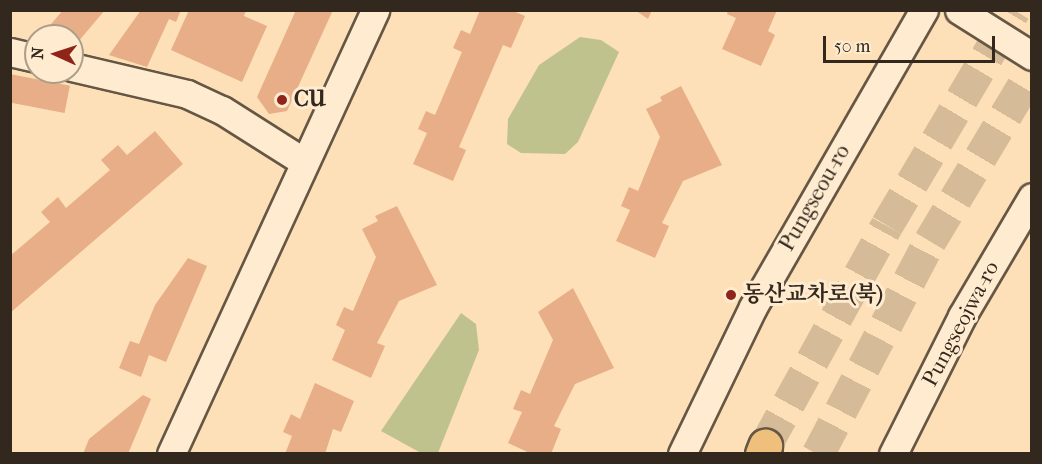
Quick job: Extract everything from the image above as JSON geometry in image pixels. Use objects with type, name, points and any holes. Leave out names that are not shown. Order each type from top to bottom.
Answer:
[{"type":"street","points":[[171,453],[375,10]]},
{"type":"street","name":"Pungseou-ro","points":[[682,453],[753,307],[924,10]]},
{"type":"street","points":[[960,10],[1032,56]]},
{"type":"street","points":[[84,70],[187,94],[222,110],[304,162]]},
{"type":"street","name":"Pungseojwa-ro","points":[[893,453],[962,316],[1032,197]]},
{"type":"green space","points":[[580,37],[601,40],[619,52],[578,142],[565,154],[521,153],[507,144],[508,119],[539,65]]},
{"type":"green space","points":[[461,313],[476,324],[479,350],[438,453],[421,453],[381,431]]},
{"type":"building","points":[[63,10],[105,10],[84,35],[84,24],[51,24]]},
{"type":"building","points":[[141,10],[181,10],[176,22],[169,19],[147,67],[109,55]]},
{"type":"building","points":[[189,10],[246,10],[244,16],[267,26],[242,82],[171,50]]},
{"type":"building","points":[[296,10],[333,10],[287,111],[269,114],[257,97]]},
{"type":"building","points":[[480,10],[511,10],[525,16],[511,48],[503,45],[459,147],[466,150],[453,181],[413,164],[427,133],[418,129],[426,111],[435,115],[462,52],[453,48],[461,30],[470,34]]},
{"type":"building","points":[[635,10],[652,10],[648,19]]},
{"type":"building","points":[[728,10],[777,10],[768,31],[775,35],[761,66],[722,49],[736,18],[727,14]]},
{"type":"building","points":[[10,74],[24,77],[24,84],[70,86],[65,113],[10,103]]},
{"type":"building","points":[[681,86],[722,165],[683,181],[662,223],[669,226],[655,258],[616,241],[630,210],[621,206],[629,187],[638,191],[660,137],[646,109],[662,101],[660,97]]},
{"type":"building","points":[[155,131],[183,164],[10,313],[10,256],[50,222],[41,212],[58,197],[66,208],[110,170],[101,160],[118,145],[127,155]]},
{"type":"building","points":[[397,206],[437,285],[399,301],[377,343],[385,346],[371,378],[332,360],[345,330],[336,325],[344,307],[353,311],[376,257],[362,229],[378,221],[375,216]]},
{"type":"building","points":[[188,258],[207,266],[166,362],[149,355],[141,377],[119,368],[130,341],[139,344],[155,305]]},
{"type":"building","points":[[573,288],[614,368],[575,384],[554,426],[561,429],[551,454],[532,454],[508,443],[522,412],[513,409],[521,390],[530,394],[553,340],[538,312]]},
{"type":"building","points":[[315,383],[354,401],[341,432],[333,429],[325,454],[285,454],[292,436],[283,432],[291,414],[300,419]]},
{"type":"building","points":[[143,395],[151,399],[128,454],[83,454],[89,439]]},
{"type":"tunnel","points":[[765,446],[887,225],[1014,10]]},
{"type":"tunnel","points":[[818,454],[930,241],[1032,71]]},
{"type":"place","name":"CU","points":[[282,100]]},
{"type":"place","name":"동산교차로(북)","points":[[731,295]]}]
